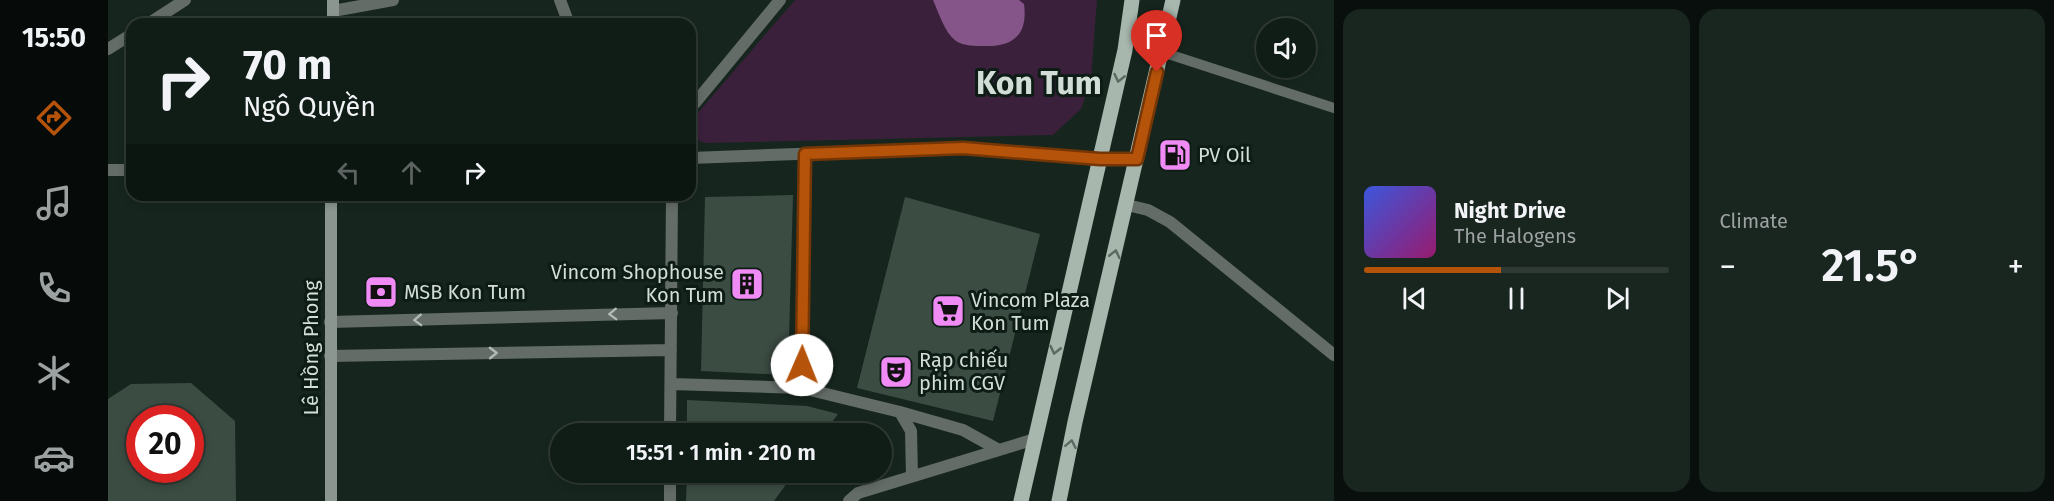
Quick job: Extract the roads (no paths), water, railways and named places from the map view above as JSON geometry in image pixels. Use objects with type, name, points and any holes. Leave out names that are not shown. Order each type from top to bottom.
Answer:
[{"type":"main road","points":[[1021,501],[1125,50],[1132,0]]},
{"type":"main road","points":[[1059,501],[1075,422],[1173,0]]},
{"type":"street","points":[[157,18],[185,0]]},
{"type":"street","points":[[333,5],[393,0]]},
{"type":"street","points":[[560,0],[567,18]]},
{"type":"street","points":[[696,102],[780,0]]},
{"type":"street","points":[[108,49],[126,38]]},
{"type":"street","points":[[696,158],[963,148],[1100,159],[1137,159]]},
{"type":"street","points":[[108,170],[126,170]]},
{"type":"street","name":"Lê Hồng Phong","points":[[331,201],[331,501]]},
{"type":"street","points":[[670,423],[672,201]]},
{"type":"street","points":[[1127,205],[1148,210],[1170,222],[1333,353]]},
{"type":"street","points":[[330,322],[672,313]]},
{"type":"street","points":[[330,356],[671,350]]},
{"type":"street","points":[[671,384],[802,388],[963,430],[999,450]]},
{"type":"street","points":[[900,412],[911,431],[912,476]]},
{"type":"street","points":[[849,501],[858,493],[1035,439]]},
{"type":"street","points":[[670,483],[670,501]]},
{"type":"lane","points":[[1162,52],[1334,108]]},
{"type":"lane","points":[[802,388],[805,154]]},
{"type":"place","name":"PV Oil","points":[[1175,155]]},
{"type":"place","name":"Vincom Shophouse Kon Tum","points":[[747,284]]},
{"type":"place","name":"MSB Kon Tum","points":[[381,292]]},
{"type":"place","name":"Vincom Plaza Kon Tum","points":[[948,311]]},
{"type":"place","name":"Rạp chiếu phim CGV","points":[[896,372]]},
{"type":"district","name":"Kon Tum","points":[[1039,83]]}]
